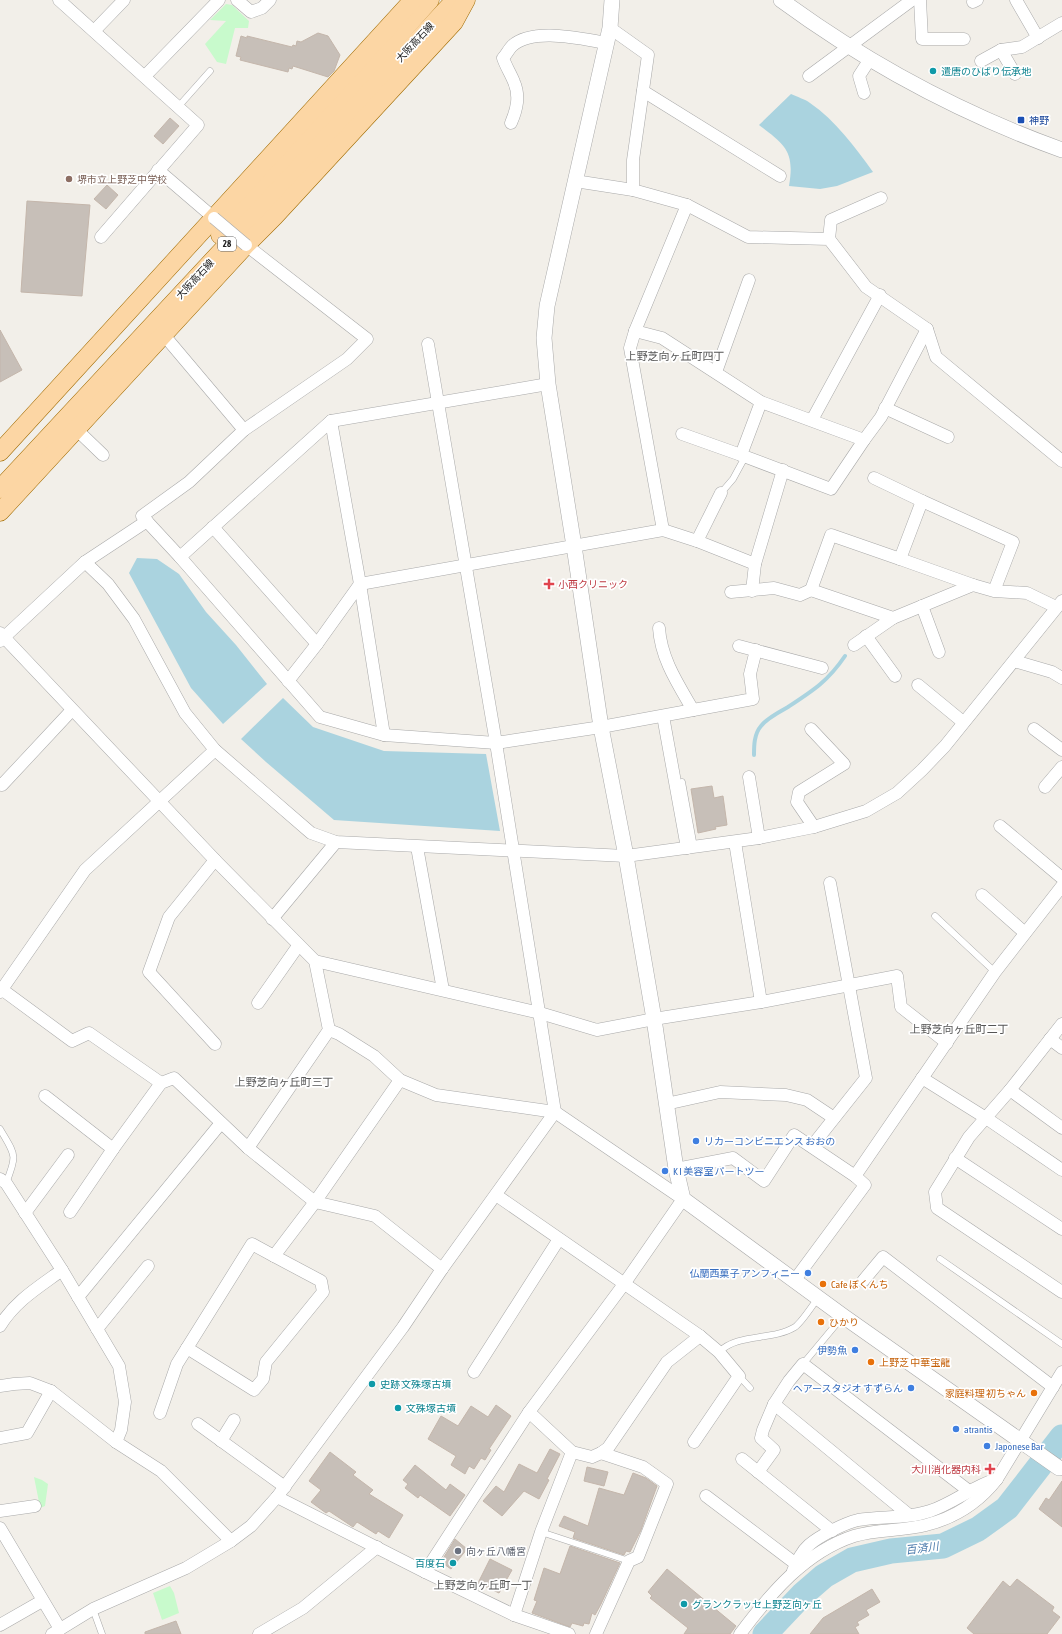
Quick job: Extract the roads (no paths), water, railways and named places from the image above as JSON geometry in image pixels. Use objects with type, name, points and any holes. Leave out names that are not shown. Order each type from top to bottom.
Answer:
[{"type":"main road","points":[[0,452],[413,0]]},
{"type":"main road","name":"大阪高石線","points":[[0,471],[186,271],[430,0]]},
{"type":"main road","name":"大阪高石線","points":[[0,489],[455,0]]},
{"type":"main road","points":[[0,512],[163,334],[274,217],[454,22],[466,0]]},
{"type":"street","points":[[59,0],[198,125],[101,237]]},
{"type":"street","points":[[94,31],[124,0]]},
{"type":"street","points":[[145,76],[219,0]]},
{"type":"street","points":[[237,0],[251,12],[262,8],[270,0]]},
{"type":"street","points":[[425,1572],[529,1412],[624,1284],[683,1199],[676,1169],[654,1019],[626,856],[601,727],[548,384],[544,338],[547,306],[607,43],[610,28],[612,0]]},
{"type":"street","points":[[781,0],[810,21],[900,77],[950,102],[1062,150]]},
{"type":"street","points":[[809,76],[912,0]]},
{"type":"street","points":[[920,0],[922,39],[964,39]]},
{"type":"street","points":[[1016,0],[1038,38]]},
{"type":"street","points":[[980,62],[1001,50],[1022,47],[1062,23]]},
{"type":"street","points":[[610,28],[648,55],[633,160],[633,190]]},
{"type":"street","points":[[511,123],[516,112],[518,102],[514,82],[503,58],[512,45],[528,37],[546,35],[607,43]]},
{"type":"street","points":[[1001,50],[1015,74]]},
{"type":"street","points":[[864,93],[859,76],[870,59]]},
{"type":"street","points":[[643,91],[780,176]]},
{"type":"street","points":[[158,170],[246,245],[367,339],[347,359],[244,430],[189,482],[145,518],[85,562],[1,637],[272,920],[315,961],[540,1013],[597,1030],[654,1019],[761,1002],[897,976],[901,1007],[946,1042]]},
{"type":"street","points":[[575,180],[633,190],[687,206],[748,237],[829,238]]},
{"type":"street","points":[[881,198],[830,220],[829,238],[866,287],[927,330],[936,357],[1062,461]]},
{"type":"street","points":[[663,530],[630,348],[635,330],[687,206]]},
{"type":"street","points":[[716,372],[749,280]]},
{"type":"street","points":[[812,420],[880,296]]},
{"type":"street","points":[[635,330],[662,338],[761,402],[864,440]]},
{"type":"street","points":[[682,434],[783,470],[831,489],[886,408],[927,330]]},
{"type":"street","points":[[163,334],[244,430]]},
{"type":"street","points":[[0,1528],[42,1600],[56,1632],[93,1609],[186,1568],[231,1541],[251,1526],[285,1487],[403,1327],[442,1269],[555,1112],[514,851],[428,344]]},
{"type":"street","points":[[180,556],[331,421],[438,404],[548,384]]},
{"type":"street","points":[[743,456],[761,402]]},
{"type":"street","points":[[886,408],[948,437]]},
{"type":"street","points":[[331,421],[360,584],[384,735]]},
{"type":"street","points":[[76,429],[103,455]]},
{"type":"street","points":[[752,591],[755,564],[783,470]]},
{"type":"street","points":[[874,478],[1013,542],[994,591]]},
{"type":"street","points":[[697,541],[721,493]]},
{"type":"street","points":[[900,559],[922,501]]},
{"type":"street","points":[[145,518],[320,716],[384,735],[496,743],[601,727],[753,699],[750,674],[756,650]]},
{"type":"street","points":[[213,527],[317,644]]},
{"type":"street","points":[[288,680],[317,644],[360,584],[663,530],[697,541],[755,564]]},
{"type":"street","points":[[85,562],[108,584],[134,619],[184,713],[215,750],[310,833],[336,842],[626,856],[758,838],[814,827],[866,811],[897,793],[945,746],[1060,604],[1027,593],[994,591],[973,585],[831,535],[811,590]]},
{"type":"street","points":[[854,645],[893,618],[973,585]]},
{"type":"street","points":[[731,592],[774,588],[800,595],[811,590],[893,618]]},
{"type":"street","points":[[922,606],[939,652]]},
{"type":"street","points":[[659,628],[660,641],[670,671],[693,710]]},
{"type":"street","points":[[866,636],[895,676]]},
{"type":"street","points":[[739,646],[822,668]]},
{"type":"street","points":[[1014,661],[1052,672],[1062,678]]},
{"type":"street","points":[[918,685],[963,722]]},
{"type":"street","points":[[1,786],[72,710]]},
{"type":"street","points":[[662,716],[690,847]]},
{"type":"street","points":[[811,729],[844,764],[799,792],[797,802],[814,827]]},
{"type":"street","points":[[1034,729],[1062,750]]},
{"type":"street","points":[[161,1083],[89,1033],[72,1041],[1,990],[85,870],[215,750]]},
{"type":"street","points":[[1045,788],[1062,768]]},
{"type":"street","points":[[749,777],[758,838]]},
{"type":"street","points":[[1000,826],[1062,878]]},
{"type":"street","points":[[272,920],[336,842]]},
{"type":"street","points":[[735,842],[761,1002]]},
{"type":"street","points":[[417,847],[443,990]]},
{"type":"street","points":[[214,860],[168,917],[149,972],[215,1044]]},
{"type":"street","points":[[812,1146],[866,1078],[830,883]]},
{"type":"street","points":[[855,1176],[995,972],[1062,886]]},
{"type":"street","points":[[982,895],[1024,933]]},
{"type":"street","points":[[258,1003],[298,946]]},
{"type":"street","points":[[248,1148],[329,1030],[315,961]]},
{"type":"street","points":[[1062,1024],[1010,1090],[969,1136],[935,1192],[937,1208],[1062,1292]]},
{"type":"street","points":[[329,1030],[339,1034],[374,1056],[400,1080],[436,1095],[555,1112],[683,1199],[794,1281],[1060,1470]]},
{"type":"street","points":[[1050,1039],[1062,1048]]},
{"type":"street","points":[[70,1212],[161,1083],[174,1078],[248,1148],[315,1202],[375,1216],[442,1269]]},
{"type":"street","points":[[922,1078],[986,1118],[1062,1170]]},
{"type":"street","points":[[274,1256],[315,1202],[400,1080]]},
{"type":"street","points":[[1010,1090],[1062,1128]]},
{"type":"street","points":[[666,1104],[720,1092],[786,1095],[807,1100],[834,1118]]},
{"type":"street","points":[[45,1096],[113,1149]]},
{"type":"street","points":[[78,1297],[221,1123]]},
{"type":"street","points":[[676,1169],[733,1158],[764,1181],[794,1135],[855,1176],[865,1185],[794,1281]]},
{"type":"street","points":[[25,1213],[68,1155]]},
{"type":"street","points":[[955,1158],[1062,1229]]},
{"type":"street","points":[[2,1184],[25,1213],[62,1270],[119,1366],[125,1402],[121,1430],[116,1442]]},
{"type":"street","points":[[496,1195],[700,1336],[719,1352],[739,1376],[694,1442]]},
{"type":"street","points":[[474,1372],[559,1238]]},
{"type":"street","points":[[160,1413],[177,1364],[187,1348],[252,1244],[321,1281],[323,1292],[266,1362],[263,1379],[254,1390],[187,1348]]},
{"type":"street","points":[[863,1281],[883,1257],[1053,1387]]},
{"type":"street","points":[[97,1329],[148,1266]]},
{"type":"street","points":[[0,1326],[6,1315],[19,1302],[62,1270]]},
{"type":"street","points":[[529,1412],[572,1452],[592,1457],[601,1453],[608,1448],[667,1362],[700,1336]]},
{"type":"street","points":[[758,1472],[774,1450],[761,1438],[774,1404],[789,1381],[803,1364],[969,1491]]},
{"type":"street","points":[[795,1568],[818,1554],[854,1536],[925,1525],[942,1520],[974,1503],[997,1479],[1023,1443],[1062,1372]]},
{"type":"street","points":[[0,1386],[30,1383],[51,1391],[116,1442],[161,1471],[231,1541]]},
{"type":"street","points":[[0,1438],[27,1433],[51,1391]]},
{"type":"street","points":[[774,1404],[909,1515]]},
{"type":"street","points":[[221,1441],[234,1420]]},
{"type":"street","points":[[198,1424],[285,1487]]},
{"type":"street","points":[[514,1615],[541,1532],[572,1452]]},
{"type":"street","points":[[596,1634],[628,1561],[638,1557],[667,1484],[643,1467],[601,1453]]},
{"type":"street","points":[[742,1459],[832,1531]]},
{"type":"street","points":[[740,1634],[795,1568],[809,1545],[832,1531],[856,1520],[909,1515],[930,1511],[948,1503],[983,1483],[997,1479]]},
{"type":"street","points":[[706,1496],[795,1568]]},
{"type":"street","points":[[277,1497],[514,1615],[568,1634]]},
{"type":"street","points":[[0,1511],[35,1506]]},
{"type":"street","points":[[260,1634],[303,1608],[377,1547]]},
{"type":"street","points":[[0,1625],[42,1600]]},
{"type":"lane","points":[[178,107],[210,71]]},
{"type":"lane","points":[[721,493],[733,480],[743,456]]},
{"type":"lane","points":[[682,782],[690,847]]},
{"type":"lane","points":[[934,916],[995,972]]},
{"type":"lane","points":[[0,1129],[14,1154],[14,1165],[2,1184]]},
{"type":"lane","points":[[940,1259],[1062,1344]]},
{"type":"lane","points":[[719,1352],[726,1346],[748,1339],[780,1334],[796,1326],[818,1298]]},
{"type":"lane","points":[[803,1364],[843,1316]]},
{"type":"lane","points":[[739,1376],[750,1388]]},
{"type":"lane","points":[[541,1532],[628,1561]]},
{"type":"lane","points":[[93,1609],[102,1634]]},
{"type":"water","points":[[791,94],[808,102],[837,126],[873,172],[837,186],[820,189],[789,186],[790,165],[786,150],[776,138],[759,125]]},
{"type":"water","points":[[137,558],[157,559],[179,574],[206,612],[236,645],[267,684],[223,724],[191,688],[129,573]]},
{"type":"water","points":[[283,698],[313,727],[384,751],[486,754],[500,831],[334,820],[241,739]]},
{"type":"waterway","points":[[754,755],[756,736],[766,720],[788,707],[820,684],[833,672],[845,656]]},
{"type":"waterway","name":"百済川","points":[[765,1634],[802,1595],[824,1576],[852,1560],[891,1551],[943,1546],[978,1529],[1007,1508],[1062,1437]]},
{"type":"place","name":"遣唐のひばり伝承地","points":[[933,71]]},
{"type":"place","name":"神野","points":[[1021,120]]},
{"type":"place","name":"堺市立上野芝中学校","points":[[69,179]]},
{"type":"place","name":"小西クリニック","points":[[549,584]]},
{"type":"place","name":"リカーコンビニエンス おおの","points":[[696,1141]]},
{"type":"place","name":"K I 美容室 パートツー","points":[[665,1171]]},
{"type":"place","name":"仏蘭西菓子 アンフィニー","points":[[808,1273]]},
{"type":"place","name":"Cafe ぼくんち","points":[[823,1284]]},
{"type":"place","name":"ひかり","points":[[821,1322]]},
{"type":"place","name":"伊勢魚","points":[[855,1350]]},
{"type":"place","name":"上野芝 中華宝龍","points":[[871,1362]]},
{"type":"place","name":"史跡 文殊塚古墳","points":[[372,1384]]},
{"type":"place","name":"ヘアースタジオ すずらん","points":[[911,1388]]},
{"type":"place","name":"家庭料理 初ちゃん","points":[[1034,1393]]},
{"type":"place","name":"文殊塚古墳","points":[[398,1408]]},
{"type":"place","name":"atrantis","points":[[956,1429]]},
{"type":"place","name":"Japonese Bar","points":[[987,1446]]},
{"type":"place","name":"大川消化器内科","points":[[990,1469]]},
{"type":"place","name":"向ヶ丘八幡宮","points":[[458,1551]]},
{"type":"place","name":"百度石","points":[[453,1563]]},
{"type":"place","name":"グランクラッセ上野芝向ヶ丘","points":[[684,1604]]},
{"type":"district","name":"上野芝向ヶ丘町四丁","points":[[675,356]]},
{"type":"district","name":"上野芝向ヶ丘町二丁","points":[[959,1029]]},
{"type":"district","name":"上野芝向ヶ丘町三丁","points":[[284,1082]]},
{"type":"district","name":"上野芝向ヶ丘町一丁","points":[[483,1585]]}]
